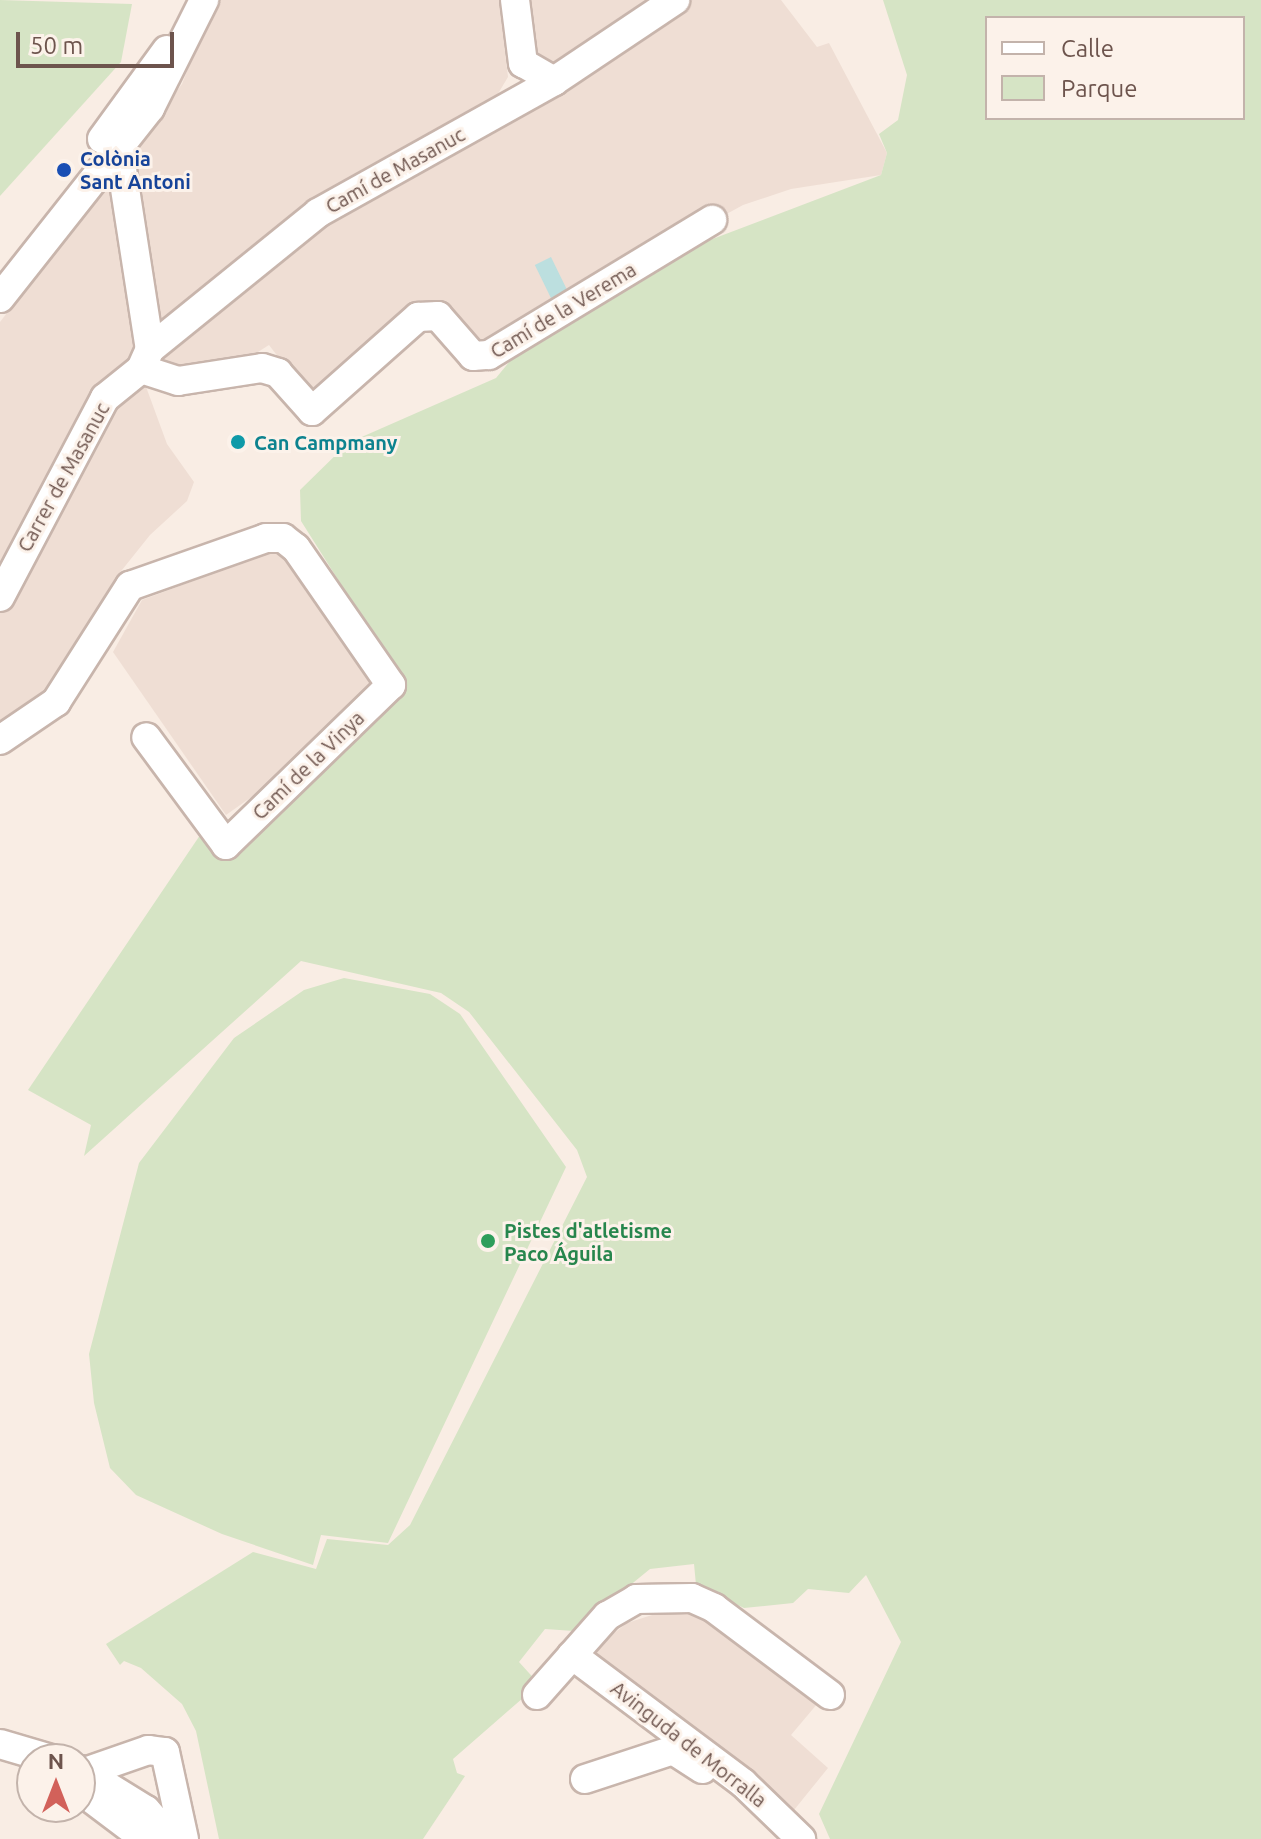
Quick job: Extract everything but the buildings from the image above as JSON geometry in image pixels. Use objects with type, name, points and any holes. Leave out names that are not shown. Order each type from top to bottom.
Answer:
[{"type":"street","points":[[146,359],[116,138],[159,79],[183,0]]},
{"type":"street","points":[[0,298],[167,83],[204,0]]},
{"type":"street","points":[[515,0],[523,63],[554,81]]},
{"type":"street","name":"Camí de Masanuc","points":[[146,359],[318,213],[554,81],[675,0]]},
{"type":"street","points":[[0,267],[162,62]]},
{"type":"street","name":"Camí de la Verema","points":[[146,359],[178,381],[262,368],[278,373],[312,411],[418,317],[438,316],[473,356],[489,355],[712,220]]},
{"type":"street","name":"Carrer de Masanuc","points":[[0,597],[105,398],[146,359]]},
{"type":"street","name":"Camí de la Vinya","points":[[0,740],[56,702],[130,586],[266,538],[283,538],[296,548],[391,685],[226,845],[146,737]]},
{"type":"street","points":[[537,1695],[607,1616],[636,1599],[692,1598],[714,1608],[830,1695]]},
{"type":"street","name":"Avinguda de Morralla","points":[[572,1655],[743,1783],[801,1839]]},
{"type":"street","points":[[96,1772],[148,1750],[165,1752],[184,1839]]},
{"type":"street","points":[[585,1779],[673,1750],[722,1781],[743,1783]]},
{"type":"street","points":[[134,1757],[123,1785],[133,1814],[154,1839]]},
{"type":"street","points":[[130,1799],[142,1798],[165,1784],[171,1773]]},
{"type":"street","points":[[96,1784],[130,1799],[171,1839]]},
{"type":"street","points":[[96,1792],[145,1839]]},
{"type":"shaded area","points":[[215,0],[499,0],[508,77],[493,102],[163,324],[155,320],[132,152],[182,84]]},
{"type":"shaded area","points":[[521,0],[657,0],[552,66],[538,67]]},
{"type":"shaded area","points":[[692,0],[781,0],[817,47],[829,43],[887,153],[881,175],[791,189],[743,205],[482,348],[447,313],[309,397],[269,345],[245,360],[171,374],[155,363],[320,224]]},
{"type":"shaded area","points":[[109,181],[116,182],[142,341],[0,580],[0,322]]},
{"type":"shaded area","points":[[145,384],[167,444],[194,482],[187,501],[150,535],[118,575],[47,690],[0,729],[0,611],[83,458],[92,454],[121,393]]},
{"type":"shaded area","points":[[279,549],[387,701],[226,815],[113,652],[142,600]]},
{"type":"shaded area","points":[[671,1609],[709,1618],[823,1697],[791,1735],[828,1768],[794,1810],[585,1656],[627,1623]]},
{"type":"green space","points":[[0,0],[132,4],[121,62],[0,196]]},
{"type":"green space","points":[[883,0],[1261,0],[1261,1839],[830,1839],[819,1814],[901,1642],[866,1575],[849,1593],[808,1589],[793,1603],[744,1608],[696,1585],[694,1564],[650,1569],[574,1631],[545,1629],[519,1662],[539,1684],[453,1759],[457,1773],[465,1776],[423,1839],[219,1839],[196,1731],[182,1704],[141,1668],[124,1661],[120,1665],[106,1644],[253,1552],[316,1569],[327,1539],[388,1545],[410,1525],[587,1177],[577,1150],[469,1012],[441,993],[301,961],[84,1156],[91,1125],[28,1090],[217,810],[226,822],[395,703],[365,665],[383,651],[301,521],[300,490],[348,443],[496,378],[515,355],[702,243],[881,175],[887,153],[879,134],[898,120],[907,75]]},
{"type":"green space","points":[[344,978],[430,994],[460,1014],[566,1167],[388,1543],[321,1535],[313,1565],[222,1534],[136,1495],[110,1468],[94,1403],[89,1354],[139,1163],[234,1038],[304,990]]},
{"type":"water","points":[[551,257],[567,290],[551,298],[535,265]]},
{"type":"place","name":"Colònia Sant Antoni","points":[[64,170]]},
{"type":"place","name":"Can Campmany","points":[[238,442]]},
{"type":"place","name":"Pistes d'atletisme Paco Águila","points":[[488,1241]]}]
